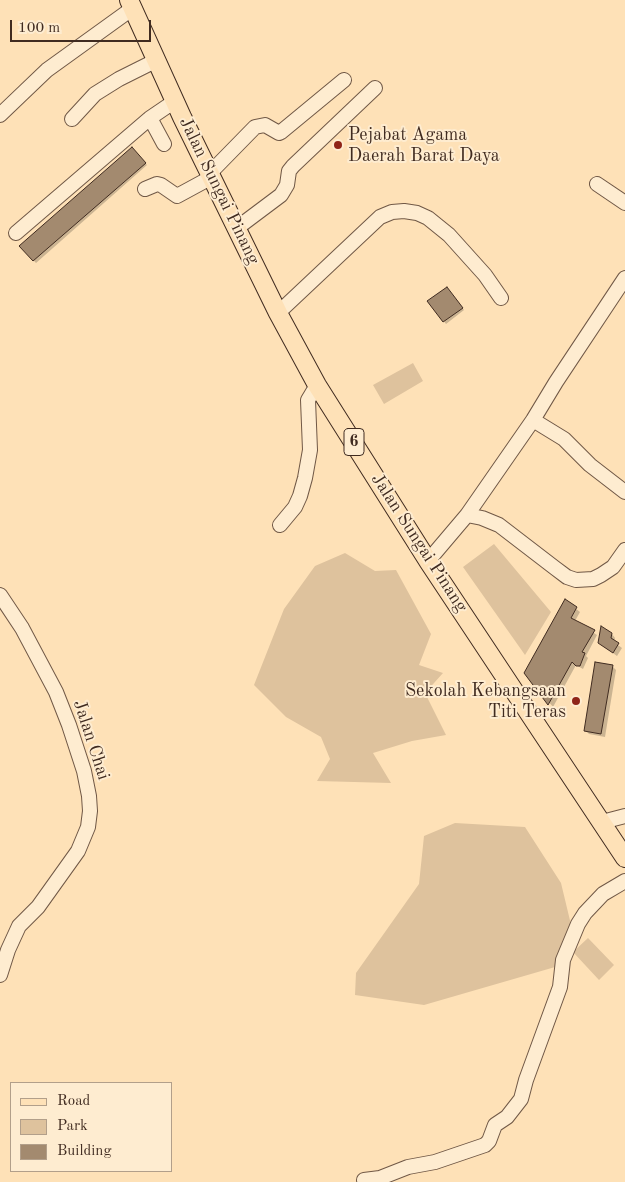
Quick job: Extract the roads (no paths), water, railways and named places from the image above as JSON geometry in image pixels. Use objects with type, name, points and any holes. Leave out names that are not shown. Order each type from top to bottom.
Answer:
[{"type":"main road","name":"Jalan Sungai Pinang","points":[[131,4],[175,101],[278,313],[317,385],[428,561],[625,858]]},
{"type":"street","points":[[0,114],[47,70],[131,4]]},
{"type":"street","points":[[72,119],[96,94],[119,79],[157,60]]},
{"type":"street","points":[[145,189],[161,184],[177,196],[211,175],[255,127],[265,125],[281,132],[344,80]]},
{"type":"street","points":[[237,228],[281,195],[287,185],[289,171],[293,166],[375,88]]},
{"type":"street","points":[[16,232],[150,118],[175,101]]},
{"type":"street","points":[[150,118],[164,144]]},
{"type":"street","points":[[597,184],[625,203]]},
{"type":"street","points":[[278,313],[380,217],[392,212],[404,211],[417,213],[428,218],[449,236],[486,275],[500,298]]},
{"type":"street","points":[[428,561],[467,515],[533,420],[625,278]]},
{"type":"street","points":[[280,525],[295,507],[306,478],[310,450],[308,400],[317,385]]},
{"type":"street","points":[[533,420],[564,440],[590,465],[625,492]]},
{"type":"street","points":[[467,515],[482,518],[499,525],[555,568],[576,580],[593,579],[601,575],[613,567],[625,550]]},
{"type":"street","name":"Jalan Chai","points":[[0,595],[22,628],[59,700],[84,771],[90,811],[88,827],[78,851],[38,908],[19,926],[8,950],[0,975]]},
{"type":"street","points":[[602,822],[625,816]]},
{"type":"street","points":[[364,1180],[380,1178],[408,1167],[435,1162],[485,1145],[489,1141],[495,1125],[507,1117],[521,1099],[526,1080],[560,987],[563,960],[578,924],[585,913],[603,894],[625,881]]},
{"type":"place","name":"Pejabat Agama Daerah Barat Daya","points":[[338,145]]},
{"type":"place","name":"Sekolah Kebangsaan Titi Teras","points":[[576,701]]}]
